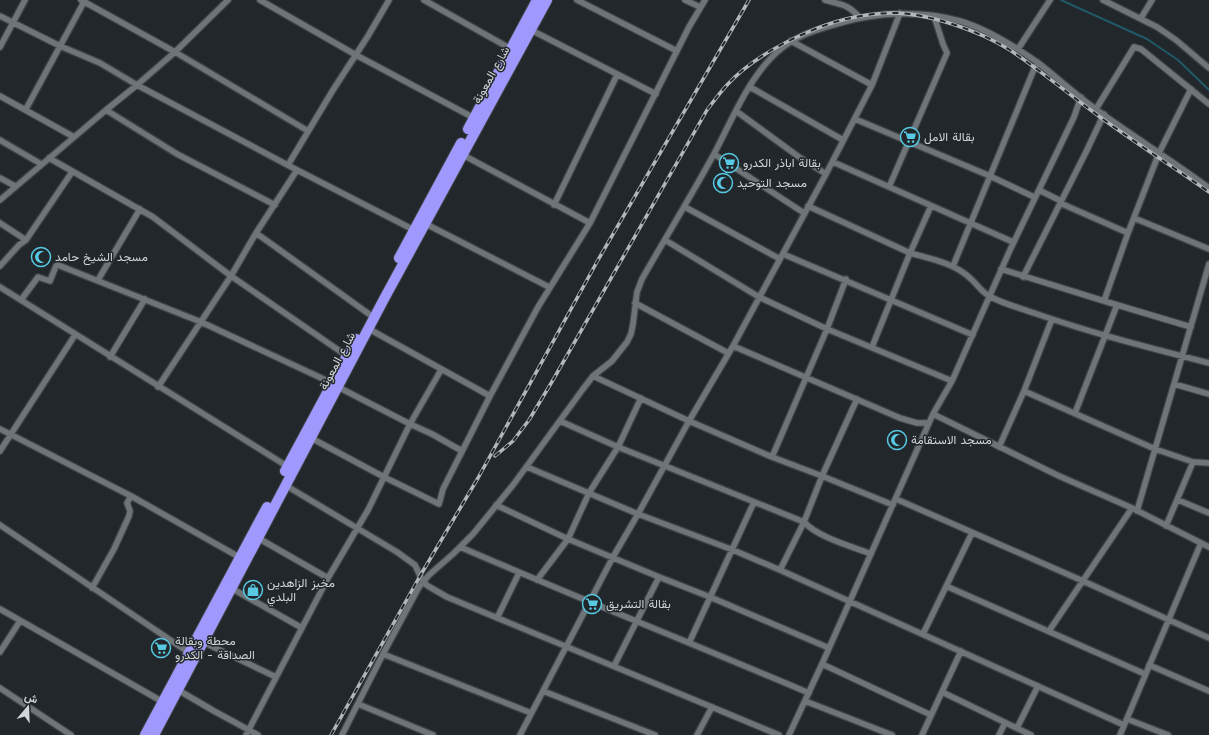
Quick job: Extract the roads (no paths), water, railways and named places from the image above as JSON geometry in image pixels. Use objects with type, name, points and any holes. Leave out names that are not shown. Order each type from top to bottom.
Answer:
[{"type":"highway","name":"شارع المعونة","points":[[145,735],[188,652],[231,588],[258,538],[285,485],[291,469],[335,385],[369,329],[426,224],[463,154],[537,0]]},
{"type":"highway","name":"شارع المعونة","points":[[154,735],[203,642],[239,557],[311,438],[347,356],[474,118],[514,50],[531,30],[547,0]]},
{"type":"street","points":[[0,47],[25,0]]},
{"type":"street","points":[[26,109],[83,0],[175,52],[308,131]]},
{"type":"street","points":[[0,200],[175,52],[228,0]]},
{"type":"street","points":[[260,0],[356,55],[474,118]]},
{"type":"street","points":[[288,165],[389,0]]},
{"type":"street","points":[[424,0],[514,50]]},
{"type":"street","points":[[577,0],[677,51]]},
{"type":"street","points":[[685,0],[700,7]]},
{"type":"street","points":[[311,438],[384,477],[439,504],[443,489],[490,396],[549,287],[590,223],[677,51],[705,0]]},
{"type":"street","points":[[825,0],[847,6],[860,18]]},
{"type":"street","points":[[1103,0],[1157,27],[1176,40],[1209,68]]},
{"type":"street","points":[[1141,18],[1152,0]]},
{"type":"street","points":[[1018,49],[1049,2]]},
{"type":"street","points":[[520,735],[613,557],[733,346],[855,119],[872,85],[900,13]]},
{"type":"street","points":[[342,735],[407,608],[423,582],[473,534],[526,467],[593,376],[612,360],[627,342],[631,334],[637,292],[642,279],[685,207],[750,87],[771,58],[791,41],[807,32],[860,18],[900,13],[934,16],[960,21],[994,35],[1018,49],[1037,62],[1096,109],[1208,185]]},
{"type":"street","points":[[0,16],[60,46],[100,63],[137,85],[414,230]]},
{"type":"street","points":[[889,188],[948,53],[943,44],[934,16]]},
{"type":"street","points":[[531,30],[656,94]]},
{"type":"street","points":[[791,41],[872,85]]},
{"type":"street","points":[[1096,109],[1134,47],[1141,49],[1209,104]]},
{"type":"street","points":[[953,266],[1037,62]]},
{"type":"street","points":[[554,205],[617,75]]},
{"type":"street","points":[[750,87],[843,140]]},
{"type":"street","points":[[1104,302],[1128,233],[1159,153],[1191,89]]},
{"type":"street","points":[[0,96],[26,109],[74,137]]},
{"type":"street","points":[[789,735],[933,414],[952,381],[1001,269],[1074,117],[1081,97]]},
{"type":"street","points":[[106,110],[177,154],[275,205]]},
{"type":"street","points":[[736,111],[826,174]]},
{"type":"street","points":[[1023,277],[1104,114]]},
{"type":"street","points":[[855,119],[990,176],[1034,198]]},
{"type":"street","points":[[0,140],[41,164]]},
{"type":"street","points":[[463,154],[554,205],[590,223]]},
{"type":"street","points":[[714,154],[804,213]]},
{"type":"street","points":[[49,158],[140,209],[168,228],[231,276],[347,356]]},
{"type":"street","points":[[832,162],[1014,242]]},
{"type":"street","points":[[158,387],[231,276],[256,233],[297,170]]},
{"type":"street","points":[[0,266],[19,245],[26,240],[72,172]]},
{"type":"street","points":[[0,178],[15,186]]},
{"type":"street","points":[[1038,190],[1060,202],[1128,233]]},
{"type":"street","points":[[808,206],[910,253],[953,266],[971,278],[980,289],[990,297],[1106,336],[1209,363]]},
{"type":"street","points":[[872,347],[910,253],[931,206]]},
{"type":"street","points":[[685,207],[782,256],[846,280],[973,335]]},
{"type":"street","points":[[98,280],[140,209]]},
{"type":"street","points":[[1134,218],[1209,248]]},
{"type":"street","points":[[0,223],[26,240]]},
{"type":"street","points":[[426,224],[549,287]]},
{"type":"street","points":[[256,233],[369,314]]},
{"type":"street","points":[[666,240],[759,296],[827,329],[952,381]]},
{"type":"street","points":[[1049,631],[1083,580],[1134,510],[1155,449],[1209,264]]},
{"type":"street","points":[[21,300],[38,277],[50,281],[58,265],[201,322],[335,385],[432,434],[462,451]]},
{"type":"street","points":[[1001,269],[1104,302],[1191,327]]},
{"type":"street","points":[[772,457],[827,329],[846,280]]},
{"type":"street","points":[[0,287],[291,469]]},
{"type":"street","points":[[110,357],[145,299]]},
{"type":"street","points":[[635,303],[728,353]]},
{"type":"street","points":[[1075,413],[1117,305]]},
{"type":"street","points":[[999,447],[1024,391],[1052,319]]},
{"type":"street","points":[[369,329],[490,396]]},
{"type":"street","points":[[0,451],[75,335]]},
{"type":"street","points":[[733,346],[900,418],[916,423],[929,423]]},
{"type":"street","points":[[247,732],[328,578],[358,528],[410,424],[441,370]]},
{"type":"street","points":[[593,376],[689,421],[772,457],[893,505]]},
{"type":"street","points":[[1174,384],[1209,394]]},
{"type":"street","points":[[1024,391],[1155,449],[1193,462],[1209,463]]},
{"type":"street","points":[[537,580],[568,539],[589,493],[618,447],[641,398]]},
{"type":"street","points":[[780,570],[804,522],[822,476],[856,400]]},
{"type":"street","points":[[933,414],[1209,547]]},
{"type":"street","points":[[560,421],[618,447],[804,522],[814,530],[831,539],[871,554]]},
{"type":"street","points":[[0,429],[10,436],[131,496],[239,557]]},
{"type":"street","points":[[1166,526],[1193,462]]},
{"type":"street","points":[[526,467],[638,514],[780,570],[1124,725]]},
{"type":"street","points":[[285,485],[397,552],[415,565],[423,582],[447,597],[779,735]]},
{"type":"street","points":[[92,588],[116,546],[129,516],[130,511],[128,503],[131,496]]},
{"type":"street","points":[[896,499],[1083,580],[1209,638]]},
{"type":"street","points":[[1178,500],[1209,513]]},
{"type":"street","points":[[689,643],[754,502]]},
{"type":"street","points":[[496,505],[568,539],[710,597],[829,648]]},
{"type":"street","points":[[0,525],[188,652]]},
{"type":"street","points":[[923,634],[972,533]]},
{"type":"street","points":[[258,538],[328,578]]},
{"type":"street","points":[[1120,735],[1201,543]]},
{"type":"street","points":[[460,547],[588,603],[637,621],[809,693]]},
{"type":"street","points":[[497,618],[519,573]]},
{"type":"street","points":[[614,666],[659,577]]},
{"type":"street","points":[[946,586],[1145,674]]},
{"type":"street","points":[[231,588],[302,628]]},
{"type":"street","points":[[0,609],[163,702]]},
{"type":"street","points":[[0,652],[20,621]]},
{"type":"street","points":[[203,642],[276,677]]},
{"type":"street","points":[[922,735],[961,651]]},
{"type":"street","points":[[383,654],[531,713]]},
{"type":"street","points":[[822,664],[932,715]]},
{"type":"street","points":[[1149,665],[1209,691]]},
{"type":"street","points":[[1017,728],[1038,686]]},
{"type":"street","points":[[0,688],[71,735]]},
{"type":"street","points":[[178,690],[247,732],[258,735]]},
{"type":"street","points":[[543,691],[655,735]]},
{"type":"street","points":[[942,692],[1031,735]]},
{"type":"street","points":[[805,701],[892,735]]},
{"type":"street","points":[[358,704],[434,735]]},
{"type":"street","points":[[697,735],[712,707]]},
{"type":"street","points":[[1127,719],[1168,735]]},
{"type":"street","points":[[999,735],[1005,723]]},
{"type":"waterway","points":[[1061,0],[1147,39],[1178,60],[1209,90]]},
{"type":"railway","points":[[331,735],[420,576],[478,478],[598,260],[749,0]]},
{"type":"railway","points":[[495,456],[513,441],[529,420],[707,110],[726,86],[753,62],[773,49],[826,25],[868,15],[890,13],[936,19],[984,36],[1010,50],[1100,117],[1209,192]]},
{"type":"place","name":"بقالة الامل","points":[[910,137]]},
{"type":"place","name":"بقالة اباذر الكدرو","points":[[729,163]]},
{"type":"place","name":"مسجد التوحيد","points":[[723,183]]},
{"type":"place","name":"مسجد الشيخ حامد","points":[[41,257]]},
{"type":"place","name":"مسجد الاستقامة","points":[[897,440]]},
{"type":"place","name":"مخبز الزاهدين البلدي","points":[[253,590]]},
{"type":"place","name":"بقالة التشريق","points":[[592,604]]},
{"type":"place","name":"محطة وبقالة الصداقة - الكدرو","points":[[161,648]]}]
